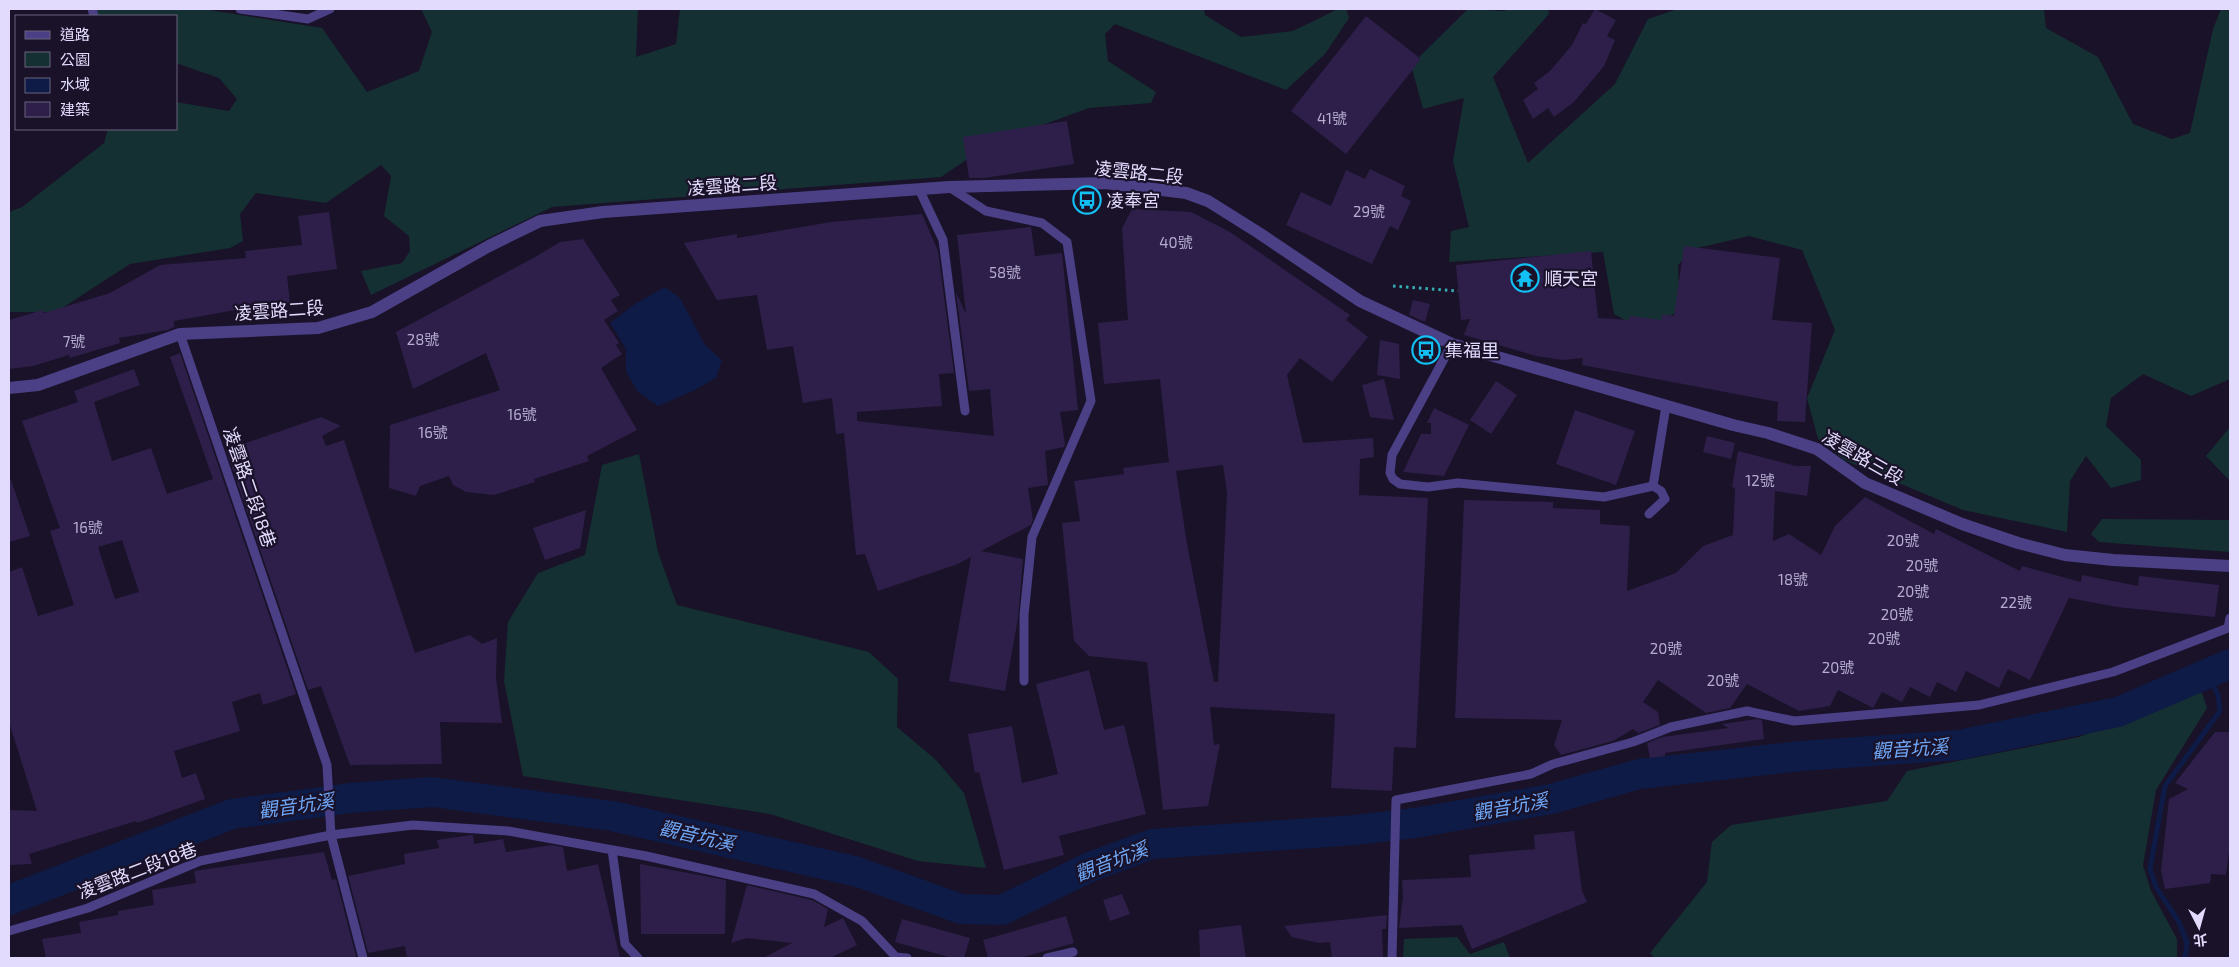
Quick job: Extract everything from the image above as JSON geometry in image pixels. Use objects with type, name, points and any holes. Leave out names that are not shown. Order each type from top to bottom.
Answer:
[{"type":"street","name":"凌雲路二段","points":[[9,388],[38,385],[180,334],[318,328],[372,312],[489,246],[540,221],[603,212],[949,186],[1105,183],[1186,193],[1208,201],[1360,302],[1452,344]]},
{"type":"street","name":"凌雲路三段","points":[[1452,344],[1733,425],[1768,433],[1817,449],[1873,486],[1962,524],[2018,543],[2075,556],[2230,566]]},
{"type":"lane","points":[[240,9],[308,18],[330,9]]},
{"type":"lane","points":[[949,186],[986,211],[1042,223],[1067,242],[1091,401],[1032,537],[1024,615],[1024,682]]},
{"type":"lane","points":[[919,189],[943,240],[965,412]]},
{"type":"lane","name":"凌雲路二段18巷","points":[[180,334],[327,764],[331,835]]},
{"type":"lane","points":[[1452,344],[1392,455],[1390,473],[1393,479],[1400,484],[1428,487],[1458,483],[1604,497],[1652,486],[1661,491],[1665,499],[1649,514]]},
{"type":"lane","points":[[1652,486],[1666,406]]},
{"type":"lane","points":[[1392,958],[1396,800],[1531,774],[1553,764],[1633,742],[1671,727],[1747,711],[1794,721],[1979,705],[2113,672],[2228,628],[2230,618]]},
{"type":"lane","name":"凌雲路二段18巷","points":[[9,932],[88,908],[200,861],[331,835],[422,826],[508,831],[612,850],[814,894],[862,921],[897,957]]},
{"type":"lane","points":[[331,835],[363,958]]},
{"type":"lane","points":[[612,850],[625,944],[638,958]]},
{"type":"lane","points":[[1047,958],[1073,952],[1066,958]]},
{"type":"lane","points":[[897,957],[907,958]]},
{"type":"path","points":[[1392,286],[1458,290]]},
{"type":"green space","points":[[98,9],[203,9],[322,28],[367,92],[419,71],[432,32],[421,9],[638,9],[636,57],[676,44],[680,9],[1204,9],[1205,15],[1241,37],[1293,31],[1338,9],[1346,9],[1349,18],[1325,54],[1286,90],[1115,24],[1105,34],[1108,61],[1156,92],[1151,103],[1089,108],[990,144],[941,177],[552,207],[371,295],[361,271],[402,263],[410,251],[409,236],[384,216],[391,176],[381,165],[326,203],[256,193],[240,214],[243,241],[230,248],[130,264],[56,312],[9,312],[9,212],[22,207],[104,143],[108,130],[178,130],[178,102],[229,111],[237,99],[219,78],[178,64],[178,15],[95,15],[94,13]]},
{"type":"green space","points":[[1468,9],[1504,11],[1509,9],[1548,9],[1549,14],[1493,77],[1528,163],[1615,84],[1648,19],[1678,9],[2044,9],[2046,28],[2098,57],[2133,124],[2172,139],[2190,133],[2213,29],[2221,9],[2230,9],[2230,379],[2191,396],[2143,374],[2111,398],[2106,426],[2141,460],[2141,480],[2111,488],[2086,456],[2070,481],[2067,532],[1963,510],[1844,460],[1818,439],[1807,398],[1835,330],[1802,250],[1749,236],[1693,249],[1678,265],[1680,311],[1641,329],[1614,314],[1603,252],[1449,262],[1451,231],[1469,227],[1453,161],[1464,98],[1423,109],[1411,65]]},
{"type":"green space","points":[[2230,427],[2230,481],[2206,456]]},
{"type":"green space","points":[[639,454],[658,552],[677,605],[869,652],[898,679],[897,727],[936,760],[964,793],[986,868],[918,861],[770,814],[523,776],[504,681],[508,622],[538,573],[585,555],[602,465]]},
{"type":"green space","points":[[2102,519],[2230,520],[2230,552],[2099,542],[2091,534]]},
{"type":"green space","points":[[2201,690],[2207,708],[2156,790],[2143,865],[2151,891],[2177,939],[2177,958],[1655,958],[1650,953],[1707,882],[1712,842],[1731,825],[1887,801],[1907,771],[2079,737]]},
{"type":"green space","points":[[1457,937],[1470,954],[1504,942],[1510,958],[1403,958],[1404,939]]},
{"type":"water","points":[[665,287],[680,298],[705,345],[722,360],[716,378],[693,391],[658,406],[638,392],[626,372],[626,349],[610,323],[635,304]]},
{"type":"building","points":[[1595,9],[1616,20],[1607,36],[1615,40],[1604,66],[1574,102],[1554,117],[1548,108],[1533,119],[1523,100],[1538,89],[1534,83],[1550,71],[1572,45],[1583,23],[1586,24]]},
{"type":"building","points":[[1366,16],[1421,59],[1346,154],[1291,111]]},
{"type":"building","points":[[1067,121],[1074,164],[984,178],[969,178],[963,137]]},
{"type":"building","points":[[1370,169],[1405,186],[1401,196],[1411,201],[1398,230],[1390,226],[1372,264],[1286,225],[1301,192],[1331,206],[1346,170],[1365,179]]},
{"type":"building","points":[[1132,209],[1191,212],[1230,232],[1350,315],[1346,320],[1368,337],[1332,382],[1300,358],[1287,375],[1303,443],[1373,438],[1374,457],[1360,459],[1359,495],[1428,498],[1416,748],[1394,747],[1392,791],[1331,788],[1335,714],[1210,707],[1214,745],[1220,744],[1208,806],[1163,810],[1147,662],[1089,656],[1074,641],[1062,523],[1080,521],[1074,481],[1124,474],[1123,468],[1169,462],[1160,379],[1104,384],[1098,323],[1128,320],[1122,228]],"holes":[[[1223,465],[1227,493],[1218,682],[1214,682],[1187,544],[1176,471]]]},
{"type":"building","points":[[329,212],[337,269],[287,276],[290,303],[252,307],[174,321],[174,327],[168,330],[119,338],[120,343],[70,358],[69,355],[33,366],[9,369],[9,320],[43,310],[44,313],[110,293],[160,265],[246,258],[245,251],[302,245],[298,216]]},
{"type":"building","points":[[922,214],[938,251],[954,373],[939,374],[942,406],[857,412],[857,421],[994,436],[990,389],[969,391],[956,292],[966,314],[957,235],[1031,227],[1035,256],[1062,253],[1078,410],[1060,412],[1065,444],[1064,447],[1045,451],[1048,485],[1028,488],[1033,520],[1031,525],[981,551],[1023,559],[1018,618],[1005,691],[949,681],[971,557],[958,564],[878,591],[865,554],[856,555],[844,433],[836,434],[832,398],[803,403],[793,346],[767,350],[757,295],[717,300],[684,243],[737,234],[737,238],[831,222]]},
{"type":"building","points":[[583,239],[620,295],[611,300],[618,311],[604,320],[619,343],[616,345],[622,354],[601,368],[637,430],[587,456],[589,461],[534,479],[535,482],[494,495],[466,492],[453,485],[449,476],[420,486],[416,496],[389,488],[390,425],[500,390],[486,353],[413,389],[396,332],[560,242]]},
{"type":"building","points":[[1684,246],[1780,258],[1772,320],[1812,323],[1805,422],[1777,421],[1778,402],[1582,365],[1583,358],[1563,360],[1536,356],[1464,335],[1470,319],[1461,320],[1456,265],[1591,251],[1598,318],[1629,320],[1630,316],[1662,320],[1662,314],[1674,316]]},
{"type":"building","points":[[1413,300],[1430,304],[1425,322],[1409,315]]},
{"type":"building","points":[[1380,340],[1399,344],[1400,379],[1377,375]]},
{"type":"building","points":[[180,353],[296,694],[263,705],[260,693],[232,702],[240,731],[174,751],[182,778],[196,773],[205,799],[137,823],[136,821],[29,854],[32,864],[9,865],[9,810],[37,811],[9,722],[9,572],[22,567],[38,616],[74,605],[50,531],[60,528],[22,421],[78,402],[74,391],[134,369],[140,385],[94,402],[112,461],[151,448],[167,494],[213,479],[170,357]],"holes":[[[122,540],[139,592],[115,599],[98,547]]]},
{"type":"building","points":[[1384,379],[1394,420],[1370,417],[1362,385]]},
{"type":"building","points":[[1496,381],[1517,395],[1491,434],[1470,420]]},
{"type":"building","points":[[1434,408],[1469,425],[1444,476],[1403,472],[1421,434],[1431,434],[1431,423],[1427,423]]},
{"type":"building","points":[[1575,410],[1635,431],[1616,485],[1556,464]]},
{"type":"building","points":[[321,417],[341,426],[322,436],[326,446],[344,440],[415,653],[470,635],[482,644],[497,638],[496,678],[502,723],[440,722],[442,764],[350,765],[321,686],[308,690],[226,450]]},
{"type":"building","points":[[1707,436],[1735,443],[1731,459],[1703,452]]},
{"type":"building","points":[[1738,451],[1796,466],[1811,466],[1807,496],[1775,491],[1773,541],[1789,534],[1821,555],[1835,526],[1865,497],[1934,534],[1936,529],[2020,571],[2022,566],[2081,582],[2082,575],[2138,586],[2139,576],[2219,585],[2215,617],[2117,607],[2069,598],[2030,680],[2008,669],[1999,688],[1966,671],[1956,692],[1937,682],[1930,697],[1910,687],[1902,702],[1882,692],[1873,708],[1838,690],[1830,706],[1799,711],[1747,684],[1730,708],[1706,713],[1658,680],[1643,702],[1658,712],[1660,725],[1638,733],[1633,729],[1613,741],[1561,755],[1554,745],[1562,720],[1455,718],[1464,500],[1553,502],[1553,508],[1600,510],[1600,524],[1630,526],[1627,591],[1676,573],[1703,546],[1733,535],[1735,488],[1732,487]]},
{"type":"building","points":[[9,480],[11,480],[30,536],[9,542]]},
{"type":"building","points":[[586,510],[580,548],[545,560],[533,528]]},
{"type":"building","points":[[1089,670],[1104,730],[1124,725],[1146,814],[1059,836],[1064,855],[1004,870],[979,772],[975,773],[968,734],[1012,726],[1022,783],[1058,774],[1036,684]]},
{"type":"building","points":[[1762,720],[1764,739],[1665,753],[1665,756],[1650,758],[1647,743],[1662,737],[1728,728],[1722,724]]},
{"type":"building","points":[[2215,732],[2230,732],[2230,843],[2226,875],[2211,874],[2210,883],[2165,889],[2161,871],[2169,799],[2188,789],[2175,783]]},
{"type":"building","points":[[1574,831],[1582,891],[1587,902],[1472,949],[1462,925],[1399,928],[1403,897],[1402,880],[1471,877],[1469,855],[1535,849],[1534,835]]},
{"type":"building","points":[[473,835],[474,844],[503,839],[506,852],[551,845],[563,847],[567,871],[598,864],[620,958],[407,958],[405,946],[368,953],[348,876],[405,864],[404,854],[439,848],[437,840]]},
{"type":"building","points":[[324,852],[332,880],[336,879],[356,956],[353,958],[46,958],[42,939],[81,933],[79,922],[118,915],[118,911],[154,905],[152,890],[196,883],[194,871]]},
{"type":"building","points":[[640,864],[726,880],[725,934],[641,934]]},
{"type":"building","points":[[747,885],[812,900],[828,909],[824,927],[843,918],[857,945],[830,958],[763,958],[792,943],[747,938],[731,943]]},
{"type":"building","points":[[1122,894],[1130,914],[1110,921],[1103,900]]},
{"type":"building","points":[[1387,915],[1386,929],[1382,929],[1383,958],[1332,958],[1330,942],[1319,943],[1292,937],[1284,926]]},
{"type":"building","points":[[1066,916],[1074,943],[1020,958],[988,958],[983,940]]},
{"type":"building","points":[[902,919],[970,938],[964,958],[952,958],[895,942]]},
{"type":"building","points":[[1241,925],[1246,958],[1200,958],[1199,930]]},
{"type":"waterway","name":"觀音坑溪","points":[[9,900],[232,814],[350,798],[432,792],[612,816],[858,872],[961,909],[1002,910],[1090,867],[1152,844],[1355,830],[1415,823],[1551,799],[1639,774],[1801,756],[1959,745],[2118,712],[2230,664]]},
{"type":"waterway","points":[[2185,958],[2187,943],[2179,922],[2156,887],[2150,869],[2165,786],[2220,711],[2218,695],[2207,673]]},
{"type":"place","name":"凌奉宮","points":[[1087,200]]},
{"type":"place","name":"順天宮","points":[[1525,278]]},
{"type":"place","name":"集福里","points":[[1426,350]]}]
